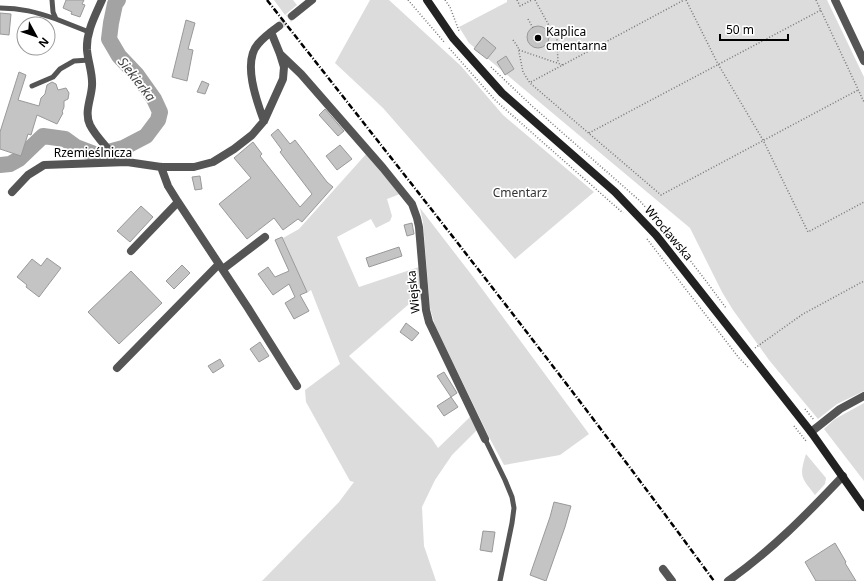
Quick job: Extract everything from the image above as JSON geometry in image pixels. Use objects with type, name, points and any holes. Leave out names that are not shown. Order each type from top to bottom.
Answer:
[{"type":"main road","name":"Wrocławska","points":[[427,0],[453,38],[502,93],[615,192],[656,234],[811,432],[864,507]]},
{"type":"street","points":[[102,0],[89,32],[87,44],[92,84],[87,108],[88,119],[92,129],[116,159]]},
{"type":"street","points":[[292,16],[312,0]]},
{"type":"street","points":[[835,0],[864,61]]},
{"type":"street","points":[[264,121],[253,84],[251,67],[253,54],[257,45],[279,26]]},
{"type":"street","name":"Rzemieślnicza","points":[[12,192],[28,175],[44,165],[116,159],[161,167],[194,167],[213,162],[234,149],[252,134],[264,121],[283,79],[284,67],[271,32]]},
{"type":"street","name":"Wiejska","points":[[280,54],[301,74],[366,148],[412,204],[419,227],[426,310],[429,322],[485,439]]},
{"type":"street","points":[[161,167],[168,186],[297,386]]},
{"type":"street","points":[[131,252],[178,202]]},
{"type":"street","points":[[117,368],[221,266],[265,237]]},
{"type":"street","points":[[811,432],[840,409],[864,396]]},
{"type":"street","points":[[728,581],[780,540],[843,476]]},
{"type":"street","points":[[663,569],[672,581]]},
{"type":"lane","points":[[52,0],[55,16]]},
{"type":"lane","points":[[0,8],[18,8],[47,16]]},
{"type":"lane","points":[[56,19],[89,32]]},
{"type":"lane","points":[[32,86],[53,77],[60,68],[74,61],[89,60]]},
{"type":"lane","name":"Wiejska","points":[[485,439],[505,480],[512,497],[514,508],[500,581]]},
{"type":"path","points":[[408,0],[496,101],[624,215]]},
{"type":"path","points":[[517,0],[520,6],[532,0]]},
{"type":"path","points":[[535,0],[557,40],[558,63]]},
{"type":"path","points":[[530,83],[685,0],[718,64],[763,140],[808,232],[864,202]]},
{"type":"path","points":[[816,0],[864,102]]},
{"type":"path","points":[[589,133],[821,10]]},
{"type":"path","points":[[528,19],[533,28]]},
{"type":"path","points":[[513,40],[519,50],[523,72],[530,83],[661,195],[858,90]]},
{"type":"path","points":[[519,50],[563,65]]},
{"type":"path","points":[[645,237],[739,358],[749,368]]},
{"type":"path","points":[[749,353],[804,314],[864,281]]},
{"type":"path","points":[[794,426],[809,444]]},
{"type":"green space","points":[[274,0],[293,0],[297,5],[285,15]]},
{"type":"green space","name":"Cmentarz","points":[[370,0],[389,0],[461,66],[503,115],[594,192],[515,259],[383,108],[335,63]]},
{"type":"green space","points":[[507,0],[827,0],[864,77],[864,391],[837,404],[818,419],[769,360],[733,310],[722,292],[690,228],[469,43],[459,27],[507,2]]},
{"type":"green space","points":[[367,153],[400,194],[387,199],[392,216],[390,221],[376,228],[371,219],[337,237],[359,287],[419,267],[422,299],[409,304],[349,356],[432,439],[438,448],[470,417],[477,430],[452,455],[435,480],[422,507],[424,546],[436,581],[262,581],[339,502],[354,482],[350,481],[306,402],[305,390],[340,364],[311,290],[307,293],[283,238],[299,229]]},
{"type":"green space","points":[[420,208],[474,278],[589,434],[560,455],[504,465],[435,325],[430,308],[423,222]]},
{"type":"green space","points":[[864,403],[864,481],[824,429],[835,419]]},
{"type":"green space","points":[[806,454],[826,478],[825,484],[815,495],[804,480],[802,472]]},
{"type":"building","points":[[66,0],[84,0],[82,4],[85,5],[80,17],[71,14],[72,12],[63,8]]},
{"type":"building","points":[[0,13],[11,14],[9,35],[0,34]]},
{"type":"building","points":[[186,20],[195,23],[188,49],[193,50],[187,81],[172,77]]},
{"type":"building","name":"Kaplica cmentarna","points":[[538,26],[546,29],[549,37],[546,45],[538,48],[530,45],[527,37],[530,29]]},
{"type":"building","points":[[483,37],[496,48],[487,59],[474,49]]},
{"type":"building","points":[[506,56],[514,69],[505,75],[497,62]]},
{"type":"building","points":[[19,72],[26,75],[18,100],[39,106],[41,98],[45,94],[47,85],[52,82],[56,84],[58,90],[66,88],[69,93],[68,99],[64,101],[63,113],[57,124],[37,115],[31,135],[28,134],[21,156],[0,149],[0,132]]},
{"type":"building","points":[[202,81],[209,84],[205,94],[197,92]]},
{"type":"building","points":[[325,109],[344,131],[338,136],[319,115]]},
{"type":"building","points":[[278,129],[290,144],[295,140],[327,182],[333,187],[302,222],[298,219],[283,230],[274,218],[247,239],[219,204],[251,178],[234,158],[253,142],[262,154],[260,156],[300,207],[312,194],[280,152],[282,150],[271,135]]},
{"type":"building","points":[[340,145],[352,159],[337,170],[326,156]]},
{"type":"building","points":[[200,176],[202,189],[195,190],[192,177]]},
{"type":"building","points":[[141,206],[153,217],[130,242],[117,231]]},
{"type":"building","points":[[412,223],[414,234],[407,236],[404,225]]},
{"type":"building","points":[[282,237],[307,292],[300,295],[309,311],[294,319],[285,303],[295,297],[289,284],[273,295],[258,274],[268,267],[275,277],[289,271],[275,240]]},
{"type":"building","points":[[399,247],[402,256],[369,267],[366,258]]},
{"type":"building","points":[[47,258],[61,268],[39,297],[26,287],[27,285],[17,277],[32,259],[41,266]]},
{"type":"building","points":[[182,265],[190,273],[174,289],[166,281]]},
{"type":"building","points":[[131,271],[162,303],[119,344],[88,312]]},
{"type":"building","points":[[406,323],[419,333],[412,341],[400,332]]},
{"type":"building","points":[[260,342],[269,356],[259,362],[250,349]]},
{"type":"building","points":[[220,359],[224,366],[213,373],[208,366]]},
{"type":"building","points":[[444,372],[457,393],[451,397],[437,376]]},
{"type":"building","points":[[451,397],[458,407],[444,416],[437,406]]},
{"type":"building","points":[[554,502],[571,506],[546,581],[530,575]]},
{"type":"building","points":[[483,531],[495,532],[492,552],[480,550]]},
{"type":"building","points":[[835,543],[856,581],[816,581],[805,562]]},
{"type":"waterway","name":"Siekierka","points":[[0,165],[10,164],[19,159],[43,136],[65,139],[76,147],[97,155],[123,148],[146,136],[158,120],[160,112],[154,99],[137,75],[119,56],[109,39],[115,4],[118,0]]},
{"type":"tunnel","points":[[279,26],[292,16]]},
{"type":"railway","points":[[267,0],[549,361],[714,581]]},
{"type":"place","name":"Kaplica cmentarna","points":[[538,38]]}]
